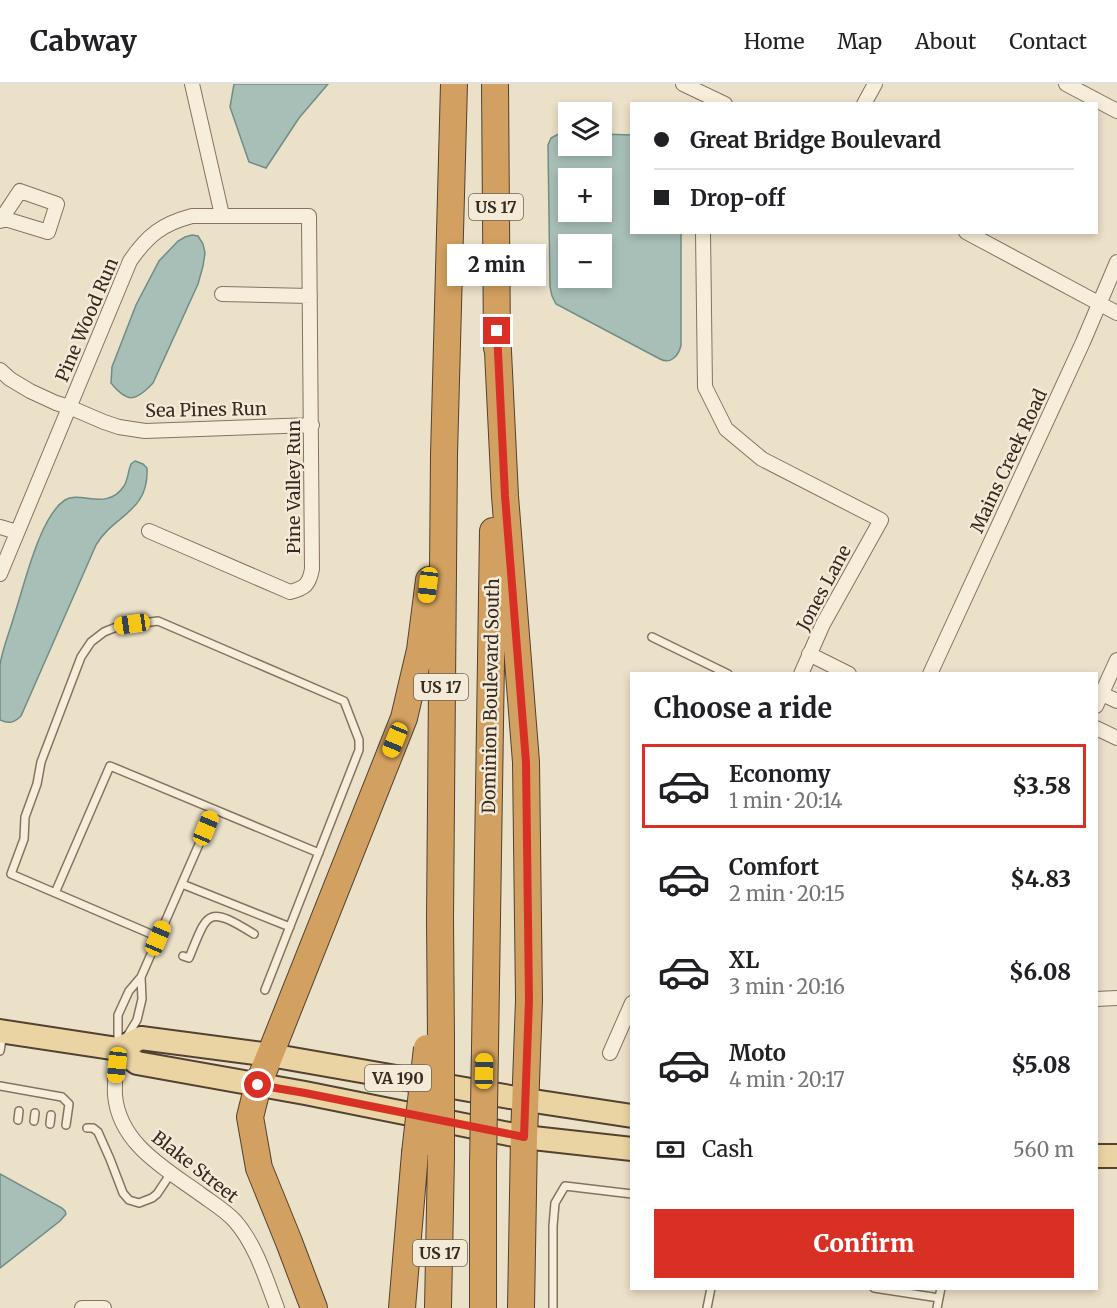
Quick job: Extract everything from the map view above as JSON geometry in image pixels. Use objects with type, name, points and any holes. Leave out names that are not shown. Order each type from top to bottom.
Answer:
[{"type":"highway","name":"US 17","points":[[438,1308],[441,1157],[435,1040],[440,919],[444,455],[454,84]]},
{"type":"highway","name":"Dominion Boulevard South","points":[[483,1308],[483,1164],[497,331],[495,84]]},
{"type":"highway","points":[[497,331],[505,496],[526,762],[529,1000],[521,1308]]},
{"type":"highway","points":[[314,1308],[259,1168],[250,1117],[258,1085],[404,718],[420,650],[444,455]]},
{"type":"highway","points":[[402,1308],[415,1154],[435,1040]]},
{"type":"highway","points":[[441,1198],[444,1308]]},
{"type":"highway","points":[[290,1242],[323,1308]]},
{"type":"main road","name":"VA 190","points":[[1,1038],[118,1049],[141,1038],[270,1055],[527,1100]]},
{"type":"main road","name":"VA 190","points":[[118,1049],[137,1063],[305,1093],[524,1137],[630,1149]]},
{"type":"main road","points":[[527,1100],[630,1116]]},
{"type":"main road","points":[[1098,1156],[1117,1156]]},
{"type":"street","points":[[192,84],[222,215]]},
{"type":"street","points":[[684,84],[720,102]]},
{"type":"street","points":[[865,102],[875,84]]},
{"type":"street","points":[[1066,84],[1117,111]]},
{"type":"street","name":"Pine Wood Run","points":[[1,569],[130,261],[141,245],[162,227],[178,219],[200,215],[309,216]]},
{"type":"street","name":"Pine Valley Run","points":[[149,531],[290,592],[301,589],[310,581],[312,569],[312,425],[309,216]]},
{"type":"street","name":"Jones Lane","points":[[703,234],[705,387],[726,429],[762,459],[881,520],[823,624],[802,672]]},
{"type":"street","points":[[970,234],[1117,313]]},
{"type":"street","name":"Mains Creek Road","points":[[931,672],[1024,473],[1117,262]]},
{"type":"street","points":[[222,294],[310,296]]},
{"type":"street","name":"Sea Pines Run","points":[[0,370],[30,391],[119,427],[145,431],[312,425]]},
{"type":"street","points":[[0,527],[17,532]]},
{"type":"street","points":[[809,654],[845,672]]},
{"type":"street","points":[[1117,660],[1099,700],[1117,701]]},
{"type":"street","points":[[1098,730],[1117,738]]},
{"type":"street","points":[[1098,999],[1117,998]]},
{"type":"street","points":[[610,1053],[630,1008]]},
{"type":"street","name":"Blake Street","points":[[118,1049],[115,1096],[120,1118],[130,1136],[156,1162],[222,1209],[236,1223],[252,1247],[277,1308]]},
{"type":"street","points":[[82,1308],[104,1308]]},
{"type":"lane","points":[[158,938],[11,874],[24,839],[25,817],[38,784],[41,762],[81,657],[91,642],[104,632],[119,626],[158,621],[344,700],[360,740],[360,750],[265,990]]},
{"type":"lane","points":[[652,637],[724,672]]},
{"type":"lane","points":[[55,893],[110,766],[319,853]]},
{"type":"lane","points":[[118,1049],[118,1015],[129,991],[141,977],[214,810]]},
{"type":"lane","points":[[182,885],[290,927]]},
{"type":"lane","points":[[183,956],[189,958],[201,928],[208,919],[214,916],[235,922],[254,934]]},
{"type":"lane","points":[[118,1049],[137,1020],[142,999],[141,977]]},
{"type":"lane","points":[[0,1086],[37,1096],[62,1097],[69,1104],[66,1125]]},
{"type":"lane","points":[[18,1120],[19,1111]]},
{"type":"lane","points":[[34,1121],[35,1113]]},
{"type":"lane","points":[[87,1128],[93,1128],[98,1132],[123,1193],[129,1200],[139,1203],[152,1198],[171,1173]]},
{"type":"lane","points":[[553,1308],[555,1203],[565,1186],[630,1194]]},
{"type":"lane","points":[[707,1308],[711,1290]]},
{"type":"lane","points":[[887,1290],[939,1298]]},
{"type":"lane","points":[[937,1308],[941,1290]]},
{"type":"water","points":[[234,84],[328,84],[299,118],[266,168],[249,162],[230,107]]},
{"type":"water","points":[[558,134],[558,156],[612,156],[612,134],[630,135],[630,234],[681,234],[681,345],[678,352],[671,360],[660,359],[556,304],[550,287],[548,145],[551,138]]},
{"type":"water","points":[[192,235],[198,236],[205,253],[198,284],[153,383],[142,394],[132,398],[127,397],[111,383],[112,367],[136,305],[159,261],[178,241]]},
{"type":"water","points":[[135,461],[147,468],[142,495],[129,512],[103,535],[96,545],[21,716],[11,722],[0,720],[1,659],[34,554],[47,521],[65,500],[78,497],[102,499],[117,494],[124,486],[131,464]]},
{"type":"water","points":[[0,1174],[62,1208],[66,1214],[0,1268]]},
{"type":"route","points":[[258,1085],[524,1137],[529,1000],[526,762],[505,496],[497,331]]}]
